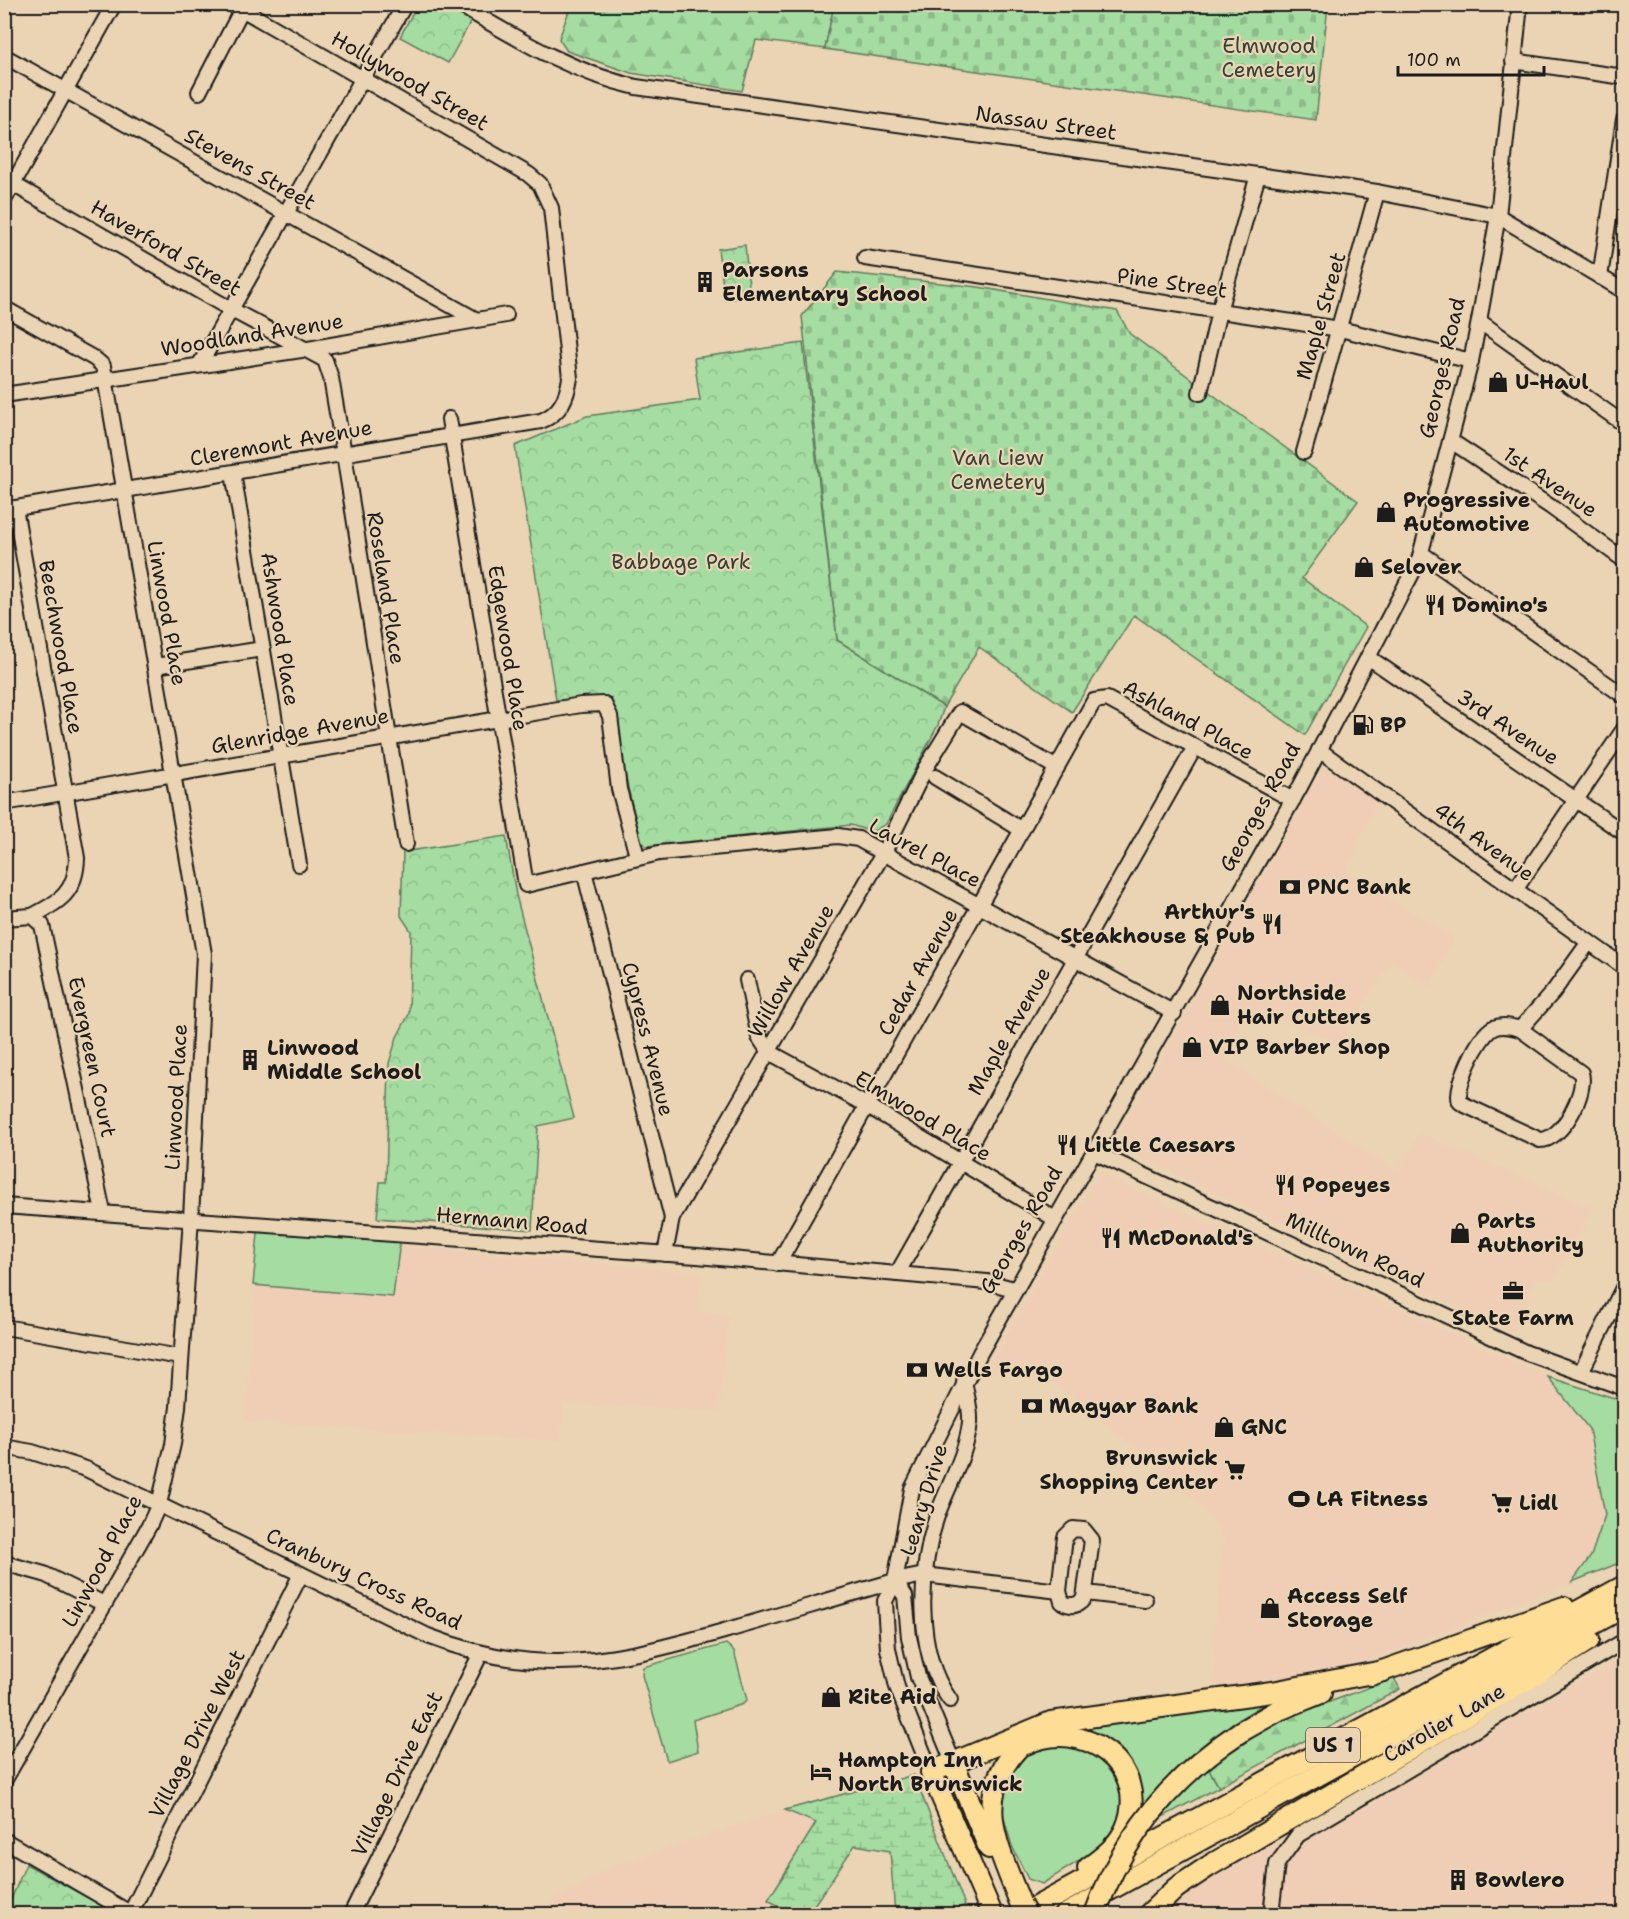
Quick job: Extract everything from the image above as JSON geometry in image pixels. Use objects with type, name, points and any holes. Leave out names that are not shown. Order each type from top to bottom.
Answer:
[{"type":"highway","points":[[1095,1914],[1119,1860],[1152,1810],[1191,1768],[1239,1732],[1306,1698],[1624,1584]]},
{"type":"highway","name":"US 1","points":[[1028,1910],[1624,1584]]},
{"type":"highway","name":"US 1","points":[[1066,1914],[1624,1607]]},
{"type":"highway","points":[[1149,1914],[1176,1888],[1209,1866],[1535,1675],[1624,1617]]},
{"type":"highway","points":[[934,1778],[1051,1722],[1272,1692],[1383,1671]]},
{"type":"highway","points":[[1070,1735],[1085,1739],[1104,1749],[1116,1760],[1125,1776],[1130,1794],[1128,1821],[1115,1846],[1028,1910],[995,1851],[955,1768],[1018,1748],[1047,1736],[1070,1735]]},
{"type":"highway","points":[[995,1851],[992,1792],[999,1773],[1018,1748]]},
{"type":"highway","name":"Georges Road","points":[[934,1778],[992,1914]]},
{"type":"street","points":[[4,200],[9,182],[66,90],[114,4]]},
{"type":"street","points":[[201,364],[405,4]]},
{"type":"street","name":"Nassau Street","points":[[458,4],[568,66],[591,75],[636,87],[1377,192],[1498,216],[1624,291]]},
{"type":"street","name":"Georges Road","points":[[934,1778],[903,1704],[890,1655],[885,1601],[895,1581],[912,1489],[964,1381],[1293,800],[1421,553],[1471,361],[1498,216],[1520,4]]},
{"type":"street","points":[[199,92],[238,7]]},
{"type":"street","name":"Hollywood Street","points":[[238,7],[363,77],[528,174],[540,184],[551,208],[570,378],[560,407]]},
{"type":"street","name":"Stevens Street","points":[[4,56],[475,319]]},
{"type":"street","points":[[1513,61],[1624,77]]},
{"type":"street","points":[[1600,277],[1624,119]]},
{"type":"street","points":[[1200,393],[1219,311],[1258,175]]},
{"type":"street","name":"Haverford Street","points":[[9,182],[232,310],[308,349]]},
{"type":"street","name":"Maple Street","points":[[1304,452],[1377,192]]},
{"type":"street","name":"Pine Street","points":[[865,258],[1340,328],[1471,361]]},
{"type":"street","points":[[4,308],[100,361],[106,380]]},
{"type":"street","name":"Woodland Avenue","points":[[4,395],[308,349],[506,315]]},
{"type":"street","points":[[1479,321],[1624,424]]},
{"type":"street","name":"Roseland Place","points":[[308,349],[325,360],[331,378],[406,844]]},
{"type":"street","name":"Linwood Place","points":[[4,1781],[149,1526],[159,1504],[173,1444],[191,1218],[204,954],[106,380]]},
{"type":"street","name":"Cleremont Avenue","points":[[10,509],[542,421],[555,414],[560,407]]},
{"type":"street","name":"Edgewood Place","points":[[449,419],[526,885]]},
{"type":"street","name":"1st Avenue","points":[[1451,441],[1551,507],[1624,560]]},
{"type":"street","name":"Ashwood Place","points":[[233,472],[299,864]]},
{"type":"street","name":"Beechwood Place","points":[[10,509],[65,794]]},
{"type":"street","points":[[1421,553],[1624,696]]},
{"type":"street","points":[[155,666],[263,649]]},
{"type":"street","name":"3rd Avenue","points":[[1368,657],[1624,833]]},
{"type":"street","name":"Ashland Place","points":[[1094,701],[1107,699],[1293,800]]},
{"type":"street","name":"Cedar Avenue","points":[[778,1264],[1094,701]]},
{"type":"street","name":"Glenridge Avenue","points":[[4,803],[174,776],[279,755],[581,705],[604,704],[610,716],[619,789],[638,856]]},
{"type":"street","name":"Willow Avenue","points":[[665,1254],[672,1218],[884,852],[925,769],[960,712],[1057,768]]},
{"type":"street","points":[[1515,890],[1624,729]]},
{"type":"street","name":"Maple Avenue","points":[[897,1274],[1195,747]]},
{"type":"street","name":"4th Avenue","points":[[1319,750],[1624,967]]},
{"type":"street","points":[[935,777],[1022,830]]},
{"type":"street","points":[[4,918],[32,916],[56,904],[70,890],[76,875],[77,858],[65,794]]},
{"type":"street","name":"Laurel Place","points":[[526,885],[638,856],[838,836],[858,839],[1174,1013]]},
{"type":"street","name":"Cypress Avenue","points":[[584,871],[672,1218]]},
{"type":"street","name":"Evergreen Court","points":[[32,916],[42,925],[46,941],[103,1212]]},
{"type":"street","points":[[1520,1029],[1553,992],[1589,942]]},
{"type":"street","points":[[747,980],[759,1037],[769,1052]]},
{"type":"street","points":[[1508,1025],[1520,1029],[1581,1073],[1584,1080],[1582,1089],[1561,1131],[1547,1140],[1540,1140],[1465,1105],[1457,1096],[1457,1091],[1484,1036],[1493,1028],[1508,1025]]},
{"type":"street","name":"Elmwood Place","points":[[769,1052],[867,1106],[1055,1218]]},
{"type":"street","name":"Milltown Road","points":[[1094,1152],[1527,1353],[1624,1388]]},
{"type":"street","name":"Hermann Road","points":[[4,1206],[665,1254],[987,1282],[1014,1290]]},
{"type":"street","points":[[1581,1372],[1624,1286]]},
{"type":"street","points":[[4,1327],[180,1357]]},
{"type":"street","name":"Milltown Road","points":[[1602,1379],[1624,1383]]},
{"type":"street","name":"Leary Drive","points":[[950,1700],[938,1683],[929,1651],[924,1575],[938,1514],[963,1449],[970,1421],[964,1381]]},
{"type":"street","name":"Cranbury Cross Road","points":[[4,1447],[32,1452],[86,1469],[428,1636],[481,1653],[536,1661],[593,1660],[667,1647],[895,1581],[924,1575],[1059,1591]]},
{"type":"street","points":[[1079,1528],[1084,1530],[1092,1540],[1086,1593],[1079,1604],[1070,1605],[1062,1602],[1059,1591],[1065,1537],[1070,1531],[1079,1528]]},
{"type":"street","points":[[4,1563],[44,1574],[104,1605]]},
{"type":"street","name":"Village Drive West","points":[[130,1914],[301,1574]]},
{"type":"street","points":[[895,1581],[905,1596],[909,1637],[918,1677],[955,1768]]},
{"type":"street","points":[[1086,1593],[1145,1600]]},
{"type":"street","name":"Carolier Lane","points":[[1271,1914],[1277,1864],[1298,1834],[1624,1641]]},
{"type":"street","name":"Village Drive East","points":[[351,1914],[481,1653]]},
{"type":"street","points":[[4,1840],[130,1914]]},
{"type":"shaded area","points":[[1323,766],[1379,800],[1360,837],[1346,873],[1455,938],[1430,986],[1391,962],[1339,1042],[1248,1008],[1223,1058],[1397,1171],[1419,1133],[1594,1209],[1554,1280],[1536,1280],[1512,1332],[1120,1148],[1116,1140]]},
{"type":"shaded area","points":[[1099,1173],[1548,1377],[1589,1429],[1594,1467],[1605,1515],[1591,1556],[1572,1582],[1324,1677],[1216,1688],[1213,1638],[1224,1541],[1214,1521],[1173,1479],[1058,1386],[1009,1369],[983,1376]]},
{"type":"shaded area","points":[[260,1233],[701,1273],[697,1311],[729,1317],[719,1411],[564,1403],[561,1441],[245,1421]]},
{"type":"shaded area","points":[[1624,1656],[1624,1895],[1607,1914],[1165,1914],[1224,1866],[1278,1841],[1350,1816]]},
{"type":"shaded area","points":[[785,1810],[816,1822],[768,1900],[793,1914],[528,1914],[616,1865]]},
{"type":"green space","name":"Elmwood Cemetery","points":[[834,4],[1328,5],[1316,120],[825,49]]},
{"type":"green space","points":[[417,5],[445,5],[472,19],[448,63],[400,37]]},
{"type":"green space","points":[[571,5],[834,5],[825,49],[756,40],[742,91],[631,73],[567,51],[559,39]]},
{"type":"green space","points":[[745,245],[750,297],[725,300],[718,249]]},
{"type":"green space","name":"Van Liew Cemetery","points":[[837,272],[978,287],[1117,311],[1130,334],[1358,501],[1302,578],[1366,627],[1305,735],[1134,615],[1072,712],[979,647],[944,707],[837,640],[802,316]]},
{"type":"green space","name":"Babbage Park","points":[[803,343],[837,640],[944,707],[938,725],[886,824],[872,832],[851,825],[646,846],[640,839],[622,762],[616,711],[611,698],[556,700],[515,446],[587,416],[700,400],[694,358]]},
{"type":"green space","points":[[506,836],[516,895],[574,1118],[538,1126],[532,1230],[377,1218],[380,1182],[386,1182],[389,1063],[397,1037],[409,1014],[411,931],[401,916],[403,852]]},
{"type":"green space","points":[[259,1223],[401,1233],[393,1297],[253,1285]]},
{"type":"green space","points":[[1548,1377],[1624,1401],[1624,1449],[1620,1454],[1620,1496],[1624,1502],[1624,1561],[1572,1582],[1591,1556],[1605,1515],[1589,1429]]},
{"type":"green space","points":[[726,1644],[734,1651],[747,1700],[743,1704],[693,1720],[698,1751],[667,1761],[642,1675],[643,1667]]},
{"type":"green space","points":[[1394,1678],[1400,1689],[1219,1787],[1208,1767],[1276,1722]]},
{"type":"green space","points":[[1272,1699],[1231,1724],[1197,1750],[1219,1787],[1161,1818],[1139,1808],[1130,1765],[1100,1736],[1065,1723]]},
{"type":"green space","points":[[1071,1741],[1108,1760],[1122,1789],[1120,1824],[1111,1837],[1095,1851],[1042,1884],[1028,1879],[1012,1846],[997,1795],[1022,1753]]},
{"type":"green space","points":[[914,1775],[965,1905],[946,1914],[895,1914],[890,1851],[855,1845],[808,1914],[793,1914],[768,1900],[816,1823],[785,1810]]},
{"type":"green space","points":[[26,1864],[107,1908],[105,1914],[5,1914]]},
{"type":"place","name":"Parsons Elementary School","points":[[705,282]]},
{"type":"place","name":"U-Haul","points":[[1498,382]]},
{"type":"place","name":"Progressive Automotive","points":[[1386,512]]},
{"type":"place","name":"Selover","points":[[1364,567]]},
{"type":"place","name":"Domino's","points":[[1435,605]]},
{"type":"place","name":"BP","points":[[1363,725]]},
{"type":"place","name":"PNC Bank","points":[[1290,887]]},
{"type":"place","name":"Arthur's Steakhouse & Pub","points":[[1272,924]]},
{"type":"place","name":"Northside Hair Cutters","points":[[1220,1005]]},
{"type":"place","name":"VIP Barber Shop","points":[[1192,1047]]},
{"type":"place","name":"Linwood Middle School","points":[[250,1060]]},
{"type":"place","name":"Little Caesars","points":[[1067,1145]]},
{"type":"place","name":"Popeyes","points":[[1285,1185]]},
{"type":"place","name":"Parts Authority","points":[[1460,1233]]},
{"type":"place","name":"McDonald's","points":[[1111,1238]]},
{"type":"place","name":"State Farm","points":[[1513,1291]]},
{"type":"place","name":"Wells Fargo","points":[[917,1370]]},
{"type":"place","name":"Magyar Bank","points":[[1032,1406]]},
{"type":"place","name":"GNC","points":[[1224,1427]]},
{"type":"place","name":"Brunswick Shopping Center","points":[[1235,1470]]},
{"type":"place","name":"LA Fitness","points":[[1299,1499]]},
{"type":"place","name":"Lidl","points":[[1502,1503]]},
{"type":"place","name":"Access Self Storage","points":[[1270,1608]]},
{"type":"place","name":"Rite Aid","points":[[831,1697]]},
{"type":"place","name":"Hampton Inn North Brunswick","points":[[821,1772]]},
{"type":"place","name":"Bowlero","points":[[1458,1880]]}]
